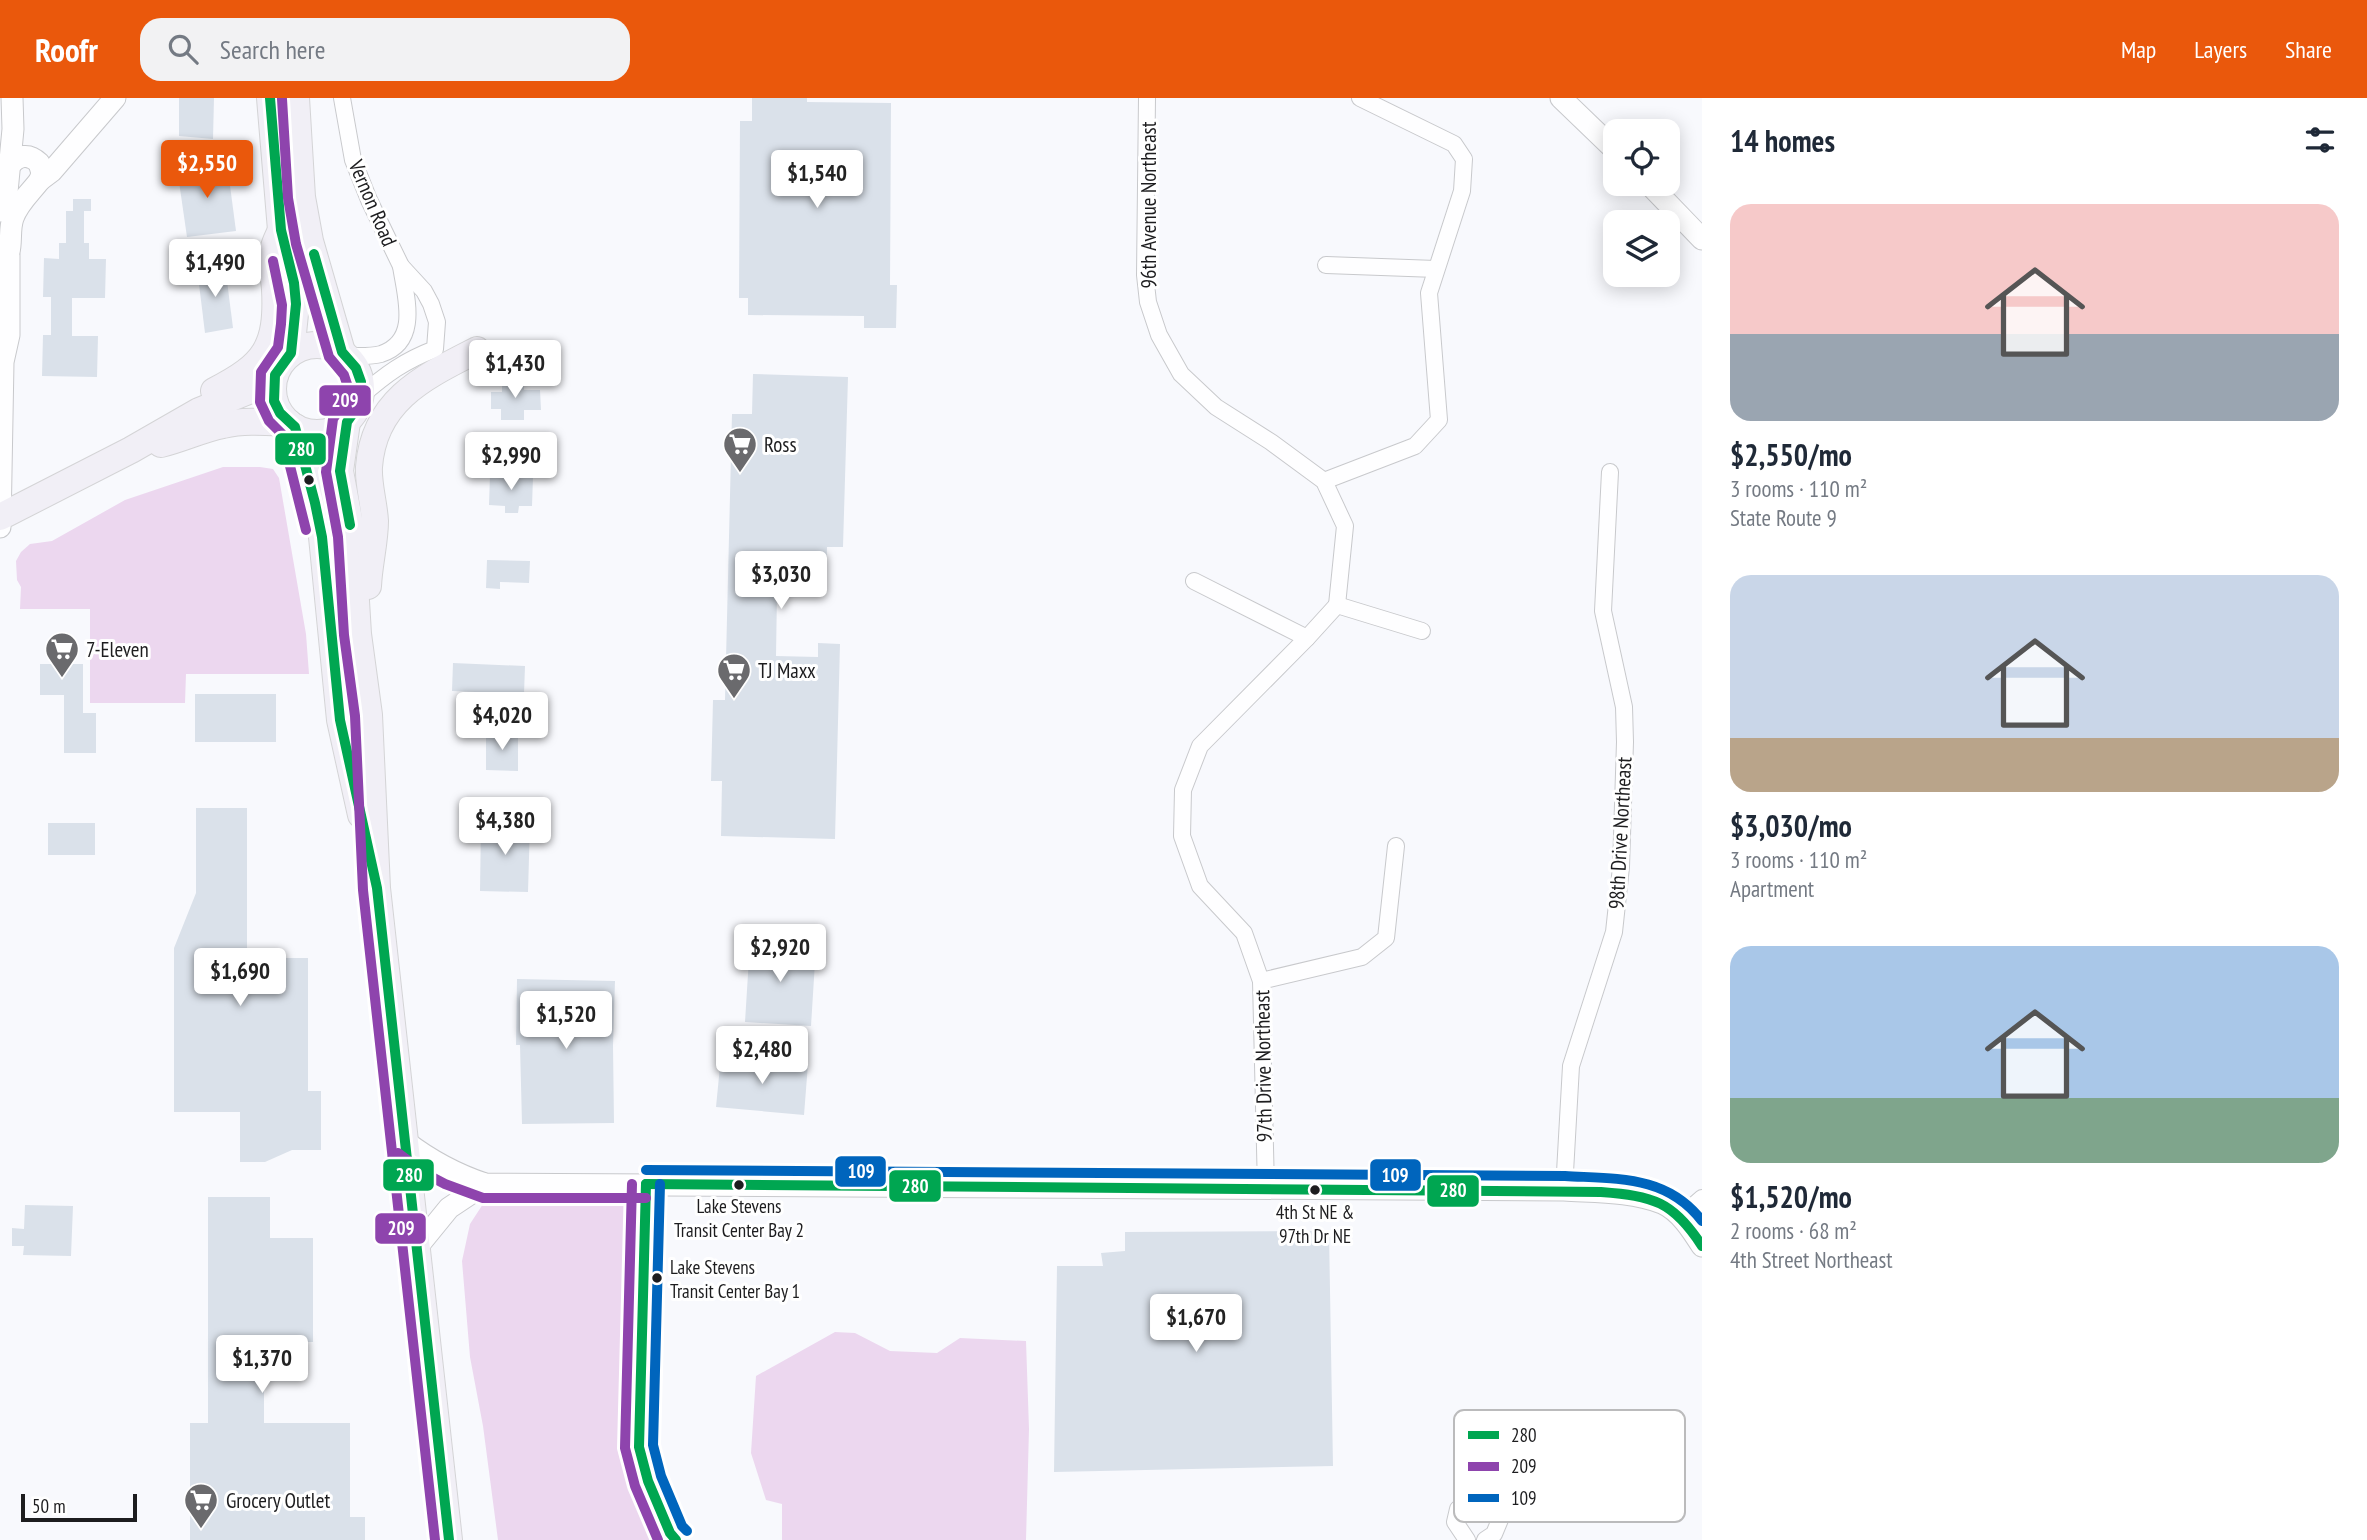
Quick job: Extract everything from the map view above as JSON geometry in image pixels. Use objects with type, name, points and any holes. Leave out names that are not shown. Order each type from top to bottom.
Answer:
[{"type":"main road","points":[[0,517],[131,450],[199,411],[251,390],[283,364],[311,345],[332,347],[344,354],[356,368],[361,382],[358,406],[347,422],[335,430],[321,433],[307,432],[292,425],[280,413],[274,401],[273,388],[283,364],[296,304],[294,283],[281,230],[270,98]]},
{"type":"main road","points":[[296,98],[304,208],[310,241],[344,354]]},
{"type":"main road","points":[[131,450],[168,416],[232,382],[263,358],[271,342],[276,312],[273,251],[281,230]]},
{"type":"main road","points":[[361,661],[375,523],[369,470],[373,441],[387,412],[405,392],[428,375],[477,350]]},
{"type":"main road","points":[[131,450],[181,439],[222,425],[250,422],[292,425]]},
{"type":"main road","points":[[347,422],[340,471],[352,535],[361,661],[369,715],[377,888],[449,1540]]},
{"type":"main road","points":[[292,425],[322,537],[340,720],[377,888]]},
{"type":"street","points":[[0,527],[1,359],[9,335],[5,261],[10,226],[30,166],[13,129],[12,98]]},
{"type":"street","points":[[30,166],[52,171],[116,98]]},
{"type":"street","name":"Vernon Road","points":[[342,98],[353,160],[369,200],[401,266],[424,291],[437,322],[435,349],[405,361],[361,396]]},
{"type":"street","name":"96th Avenue Northeast","points":[[1147,98],[1145,275],[1148,302],[1159,335],[1181,374],[1216,407],[1271,442],[1324,481],[1345,526],[1337,605]]},
{"type":"street","points":[[1324,481],[1415,446],[1439,420],[1429,293],[1462,191],[1464,159],[1454,145],[1360,98]]},
{"type":"street","points":[[1561,98],[1603,138]]},
{"type":"street","points":[[0,211],[7,192],[30,166]]},
{"type":"street","points":[[1661,196],[1702,239]]},
{"type":"street","points":[[1326,265],[1436,269]]},
{"type":"street","name":"Vernon Road","points":[[344,354],[381,354],[400,342],[408,320],[401,266]]},
{"type":"street","name":"98th Drive Northeast","points":[[1564,1190],[1571,1066],[1614,932],[1621,867],[1625,742],[1623,707],[1603,611],[1610,472]]},
{"type":"street","points":[[1194,581],[1307,638]]},
{"type":"street","points":[[1337,605],[1422,631]]},
{"type":"street","name":"97th Drive Northeast","points":[[1266,1189],[1261,981],[1244,933],[1200,886],[1182,836],[1183,790],[1200,746],[1337,605]]},
{"type":"street","points":[[1261,981],[1362,957],[1386,938],[1396,846]]},
{"type":"street","points":[[406,1142],[433,1162],[485,1184],[1564,1190],[1631,1195],[1664,1204],[1689,1225],[1702,1246]]},
{"type":"street","points":[[418,1246],[449,1208],[467,1193],[485,1184]]},
{"type":"street","points":[[1689,1225],[1694,1205],[1702,1198]]},
{"type":"street","points":[[1455,1522],[1467,1540]]},
{"type":"street","points":[[1485,1540],[1494,1534],[1499,1522]]},
{"type":"shaded area","points":[[223,467],[273,469],[279,478],[306,634],[309,674],[186,674],[185,703],[90,703],[90,609],[20,609],[21,587],[17,580],[16,561],[21,552],[30,544],[52,541],[125,500]]},
{"type":"shaded area","points":[[555,1199],[635,1199],[629,1426],[640,1506],[659,1540],[498,1540],[483,1426],[470,1357],[462,1261],[470,1224],[483,1204]]},
{"type":"shaded area","points":[[835,1332],[855,1333],[890,1351],[937,1353],[960,1338],[1026,1341],[1029,1429],[1026,1540],[782,1540],[782,1504],[766,1500],[751,1453],[756,1376]]},
{"type":"building","points":[[179,98],[214,98],[213,139],[179,136]]},
{"type":"building","points":[[752,98],[891,103],[890,285],[897,285],[896,328],[864,328],[864,316],[748,315],[748,298],[739,298],[740,121],[752,121]]},
{"type":"building","points":[[227,163],[236,231],[187,237],[177,168]]},
{"type":"building","points":[[73,199],[91,199],[91,211],[84,211],[84,243],[89,243],[89,259],[106,259],[105,298],[72,298],[72,336],[98,336],[97,377],[42,376],[43,335],[51,335],[51,297],[43,297],[44,258],[59,259],[59,243],[66,243],[66,211],[73,211]]},
{"type":"building","points":[[225,265],[233,328],[205,333],[197,268]]},
{"type":"building","points":[[753,374],[848,377],[843,547],[827,547],[826,594],[777,593],[776,656],[818,657],[818,643],[840,644],[835,839],[721,836],[722,781],[711,781],[713,700],[725,700],[732,414],[752,414]]},
{"type":"building","points":[[502,379],[524,379],[524,390],[540,390],[541,410],[524,410],[524,420],[501,420],[501,409],[491,409],[491,392],[502,392]]},
{"type":"building","points":[[490,475],[533,477],[532,506],[519,506],[518,513],[505,513],[505,506],[489,505]]},
{"type":"building","points":[[487,560],[530,561],[529,583],[500,582],[500,589],[486,588]]},
{"type":"building","points":[[453,663],[525,666],[524,694],[452,691]]},
{"type":"building","points":[[40,664],[83,664],[83,713],[96,713],[96,753],[64,753],[64,695],[40,695]]},
{"type":"building","points":[[195,694],[276,694],[276,742],[195,742]]},
{"type":"building","points":[[518,734],[518,771],[486,770],[486,735]]},
{"type":"building","points":[[196,808],[247,808],[247,958],[308,958],[308,1091],[321,1091],[321,1150],[292,1150],[265,1162],[240,1162],[240,1112],[174,1112],[174,948],[196,893]]},
{"type":"building","points":[[481,822],[530,823],[528,892],[480,891]]},
{"type":"building","points":[[48,823],[95,823],[95,855],[48,855]]},
{"type":"building","points":[[750,942],[816,946],[811,1026],[745,1022]]},
{"type":"building","points":[[517,979],[615,981],[614,1123],[522,1124],[520,1045],[516,1045]]},
{"type":"building","points":[[721,1056],[808,1064],[804,1115],[716,1107]]},
{"type":"building","points":[[208,1197],[270,1197],[270,1238],[313,1238],[313,1342],[264,1342],[264,1423],[350,1423],[350,1517],[365,1517],[365,1540],[190,1540],[190,1423],[208,1423]]},
{"type":"building","points":[[25,1205],[73,1206],[71,1256],[23,1255],[24,1246],[12,1246],[12,1228],[24,1229]]},
{"type":"building","points":[[1329,1231],[1333,1466],[1054,1472],[1057,1266],[1103,1266],[1101,1253],[1125,1251],[1125,1232]]},
{"type":"transit line","name":"280","points":[[270,98],[281,230],[294,283],[296,304],[291,353],[275,375],[274,401],[280,413],[295,427],[315,503],[322,537],[340,720],[377,888],[449,1540]]},
{"type":"transit line","name":"209","points":[[282,99],[288,198],[296,244],[329,357],[344,375],[347,384],[345,401],[333,419],[326,472],[338,537],[344,635],[355,716],[363,890],[435,1540]]},
{"type":"transit line","name":"280","points":[[314,254],[342,352],[356,368],[361,382],[358,406],[347,422],[340,471],[350,525]]},
{"type":"transit line","name":"209","points":[[273,261],[282,305],[281,324],[278,347],[261,372],[260,402],[269,421],[282,434],[306,530]]},
{"type":"transit line","name":"209","points":[[398,1153],[426,1174],[483,1198],[646,1198]]},
{"type":"transit line","name":"109","points":[[646,1170],[1565,1176],[1622,1179],[1657,1187],[1688,1206],[1702,1221]]},
{"type":"transit line","name":"209","points":[[632,1184],[625,1448],[635,1486],[658,1540]]},
{"type":"transit line","name":"280","points":[[646,1184],[1601,1192],[1635,1196],[1660,1204],[1681,1219],[1702,1246]]},
{"type":"transit line","name":"280","points":[[646,1184],[639,1447],[648,1481],[670,1533],[676,1540]]},
{"type":"transit line","name":"109","points":[[660,1184],[653,1445],[661,1476],[682,1526],[687,1531]]},
{"type":"place","name":"Ross","points":[[740,474]]},
{"type":"place","name":"7-Eleven","points":[[62,679]]},
{"type":"place","name":"TJ Maxx","points":[[734,700]]},
{"type":"place","name":"Lake Stevens Transit Center Bay 2","points":[[739,1185]]},
{"type":"place","name":"4th St NE & 97th Dr NE","points":[[1315,1190]]},
{"type":"place","name":"Lake Stevens Transit Center Bay 1","points":[[657,1278]]},
{"type":"place","name":"Grocery Outlet","points":[[201,1530]]}]
